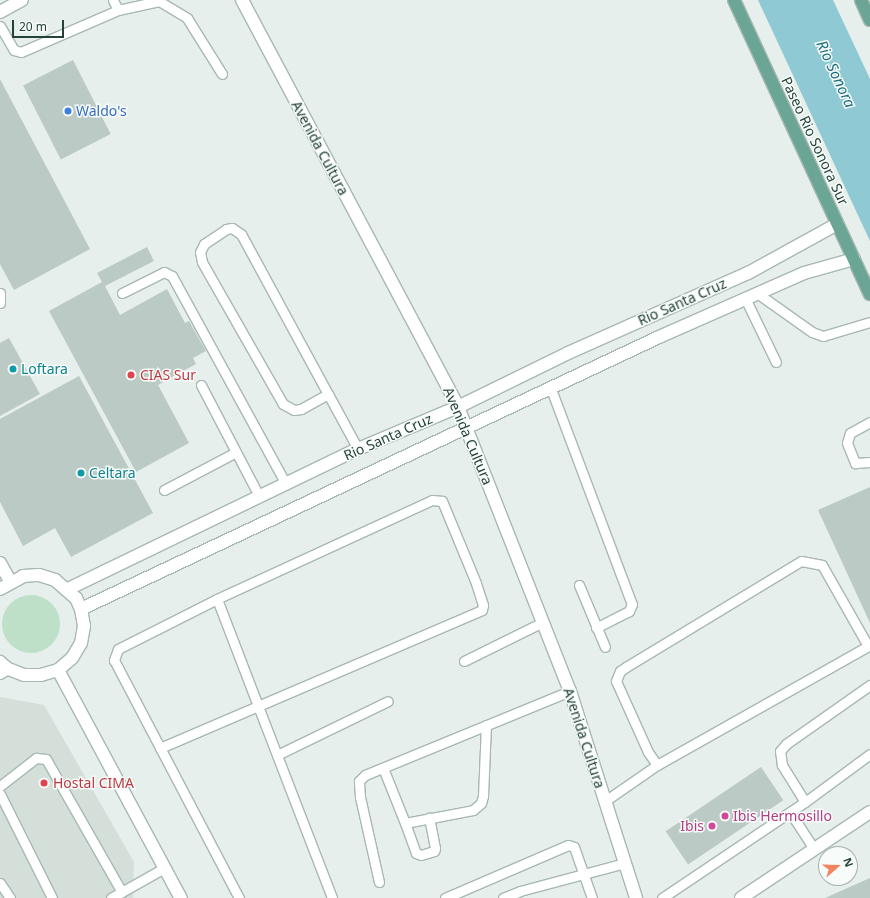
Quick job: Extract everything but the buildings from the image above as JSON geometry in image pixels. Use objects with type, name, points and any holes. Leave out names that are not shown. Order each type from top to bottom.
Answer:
[{"type":"main road","name":"Paseo Rio Sonora Sur","points":[[734,0],[870,294]]},
{"type":"main road","points":[[865,2],[870,20]]},
{"type":"street","points":[[0,12],[22,0]]},
{"type":"street","name":"Avenida Cultura","points":[[242,0],[458,407],[570,691],[636,898]]},
{"type":"street","name":"Rio Santa Cruz","points":[[68,589],[358,449],[458,407],[568,353],[748,273],[837,224]]},
{"type":"street","name":"Rio Santa Cruz","points":[[81,609],[745,298],[804,273],[854,259]]},
{"type":"street","points":[[0,563],[10,581]]},
{"type":"street","points":[[0,589],[10,581],[22,576],[39,575],[55,580],[68,589],[81,609],[84,626],[81,643],[72,658],[58,670],[42,675],[24,675],[3,668]]},
{"type":"street","points":[[58,670],[181,898]]},
{"type":"street","points":[[741,898],[870,812]]},
{"type":"lane","points":[[113,0],[118,10]]},
{"type":"lane","points":[[0,26],[14,50],[21,52],[118,10],[159,1],[187,18],[222,74]]},
{"type":"lane","points":[[328,394],[301,409],[294,410],[282,404],[202,262],[200,252],[204,244],[226,229],[232,228],[241,234],[358,449]]},
{"type":"lane","points":[[122,293],[164,272],[172,276],[286,484]]},
{"type":"lane","points":[[0,293],[0,303]]},
{"type":"lane","points":[[757,293],[812,332],[823,336],[870,322]]},
{"type":"lane","points":[[745,298],[776,362]]},
{"type":"lane","points":[[201,385],[259,496]]},
{"type":"lane","points":[[551,389],[632,604],[628,611],[596,628]]},
{"type":"lane","points":[[870,422],[850,433],[846,444],[856,463],[870,462]]},
{"type":"lane","points":[[164,490],[236,452]]},
{"type":"lane","points":[[160,748],[482,610],[483,605],[481,597],[445,504],[437,499],[432,500],[217,599],[118,649],[114,655],[114,660],[238,898]]},
{"type":"lane","points":[[605,801],[657,765],[869,646],[822,565],[801,561],[620,672],[616,681],[648,752],[657,765]]},
{"type":"lane","points":[[578,584],[605,647]]},
{"type":"lane","points":[[217,599],[332,898]]},
{"type":"lane","points":[[464,662],[543,622]]},
{"type":"lane","points":[[806,802],[782,765],[780,751],[786,744],[870,685]]},
{"type":"lane","points":[[379,882],[359,787],[359,781],[365,775],[570,691]]},
{"type":"lane","points":[[277,755],[388,701]]},
{"type":"lane","points":[[405,823],[473,810],[481,803],[486,725]]},
{"type":"lane","points":[[662,898],[806,802],[870,754]]},
{"type":"lane","points":[[0,786],[36,758],[46,759],[122,892]]},
{"type":"lane","points":[[383,768],[416,853],[422,855],[434,851],[435,848],[429,818]]},
{"type":"lane","points":[[0,794],[52,898]]},
{"type":"lane","points":[[790,812],[814,849]]},
{"type":"lane","points":[[445,898],[568,844],[574,847],[592,898]]},
{"type":"lane","points":[[504,898],[520,891],[625,863]]},
{"type":"lane","points":[[111,898],[164,868]]},
{"type":"lane","points":[[0,883],[10,898]]},
{"type":"shaded area","name":"Hostal CIMA","points":[[0,697],[44,705],[134,862],[133,898],[0,898]]},
{"type":"green space","points":[[31,595],[47,600],[55,608],[60,624],[55,640],[47,648],[31,653],[15,648],[7,640],[2,624],[7,608],[15,600]]},
{"type":"water","name":"Rio Sonora","points":[[758,0],[833,0],[870,79],[870,241]]},
{"type":"place","name":"Waldo's","points":[[68,111]]},
{"type":"place","name":"Loftara","points":[[13,369]]},
{"type":"place","name":"CIAS Sur","points":[[131,375]]},
{"type":"place","name":"Celtara","points":[[81,473]]},
{"type":"place","name":"Hostal CIMA","points":[[44,783]]},
{"type":"place","name":"Ibis Hermosillo","points":[[725,816]]},
{"type":"place","name":"Ibis","points":[[712,826]]}]
